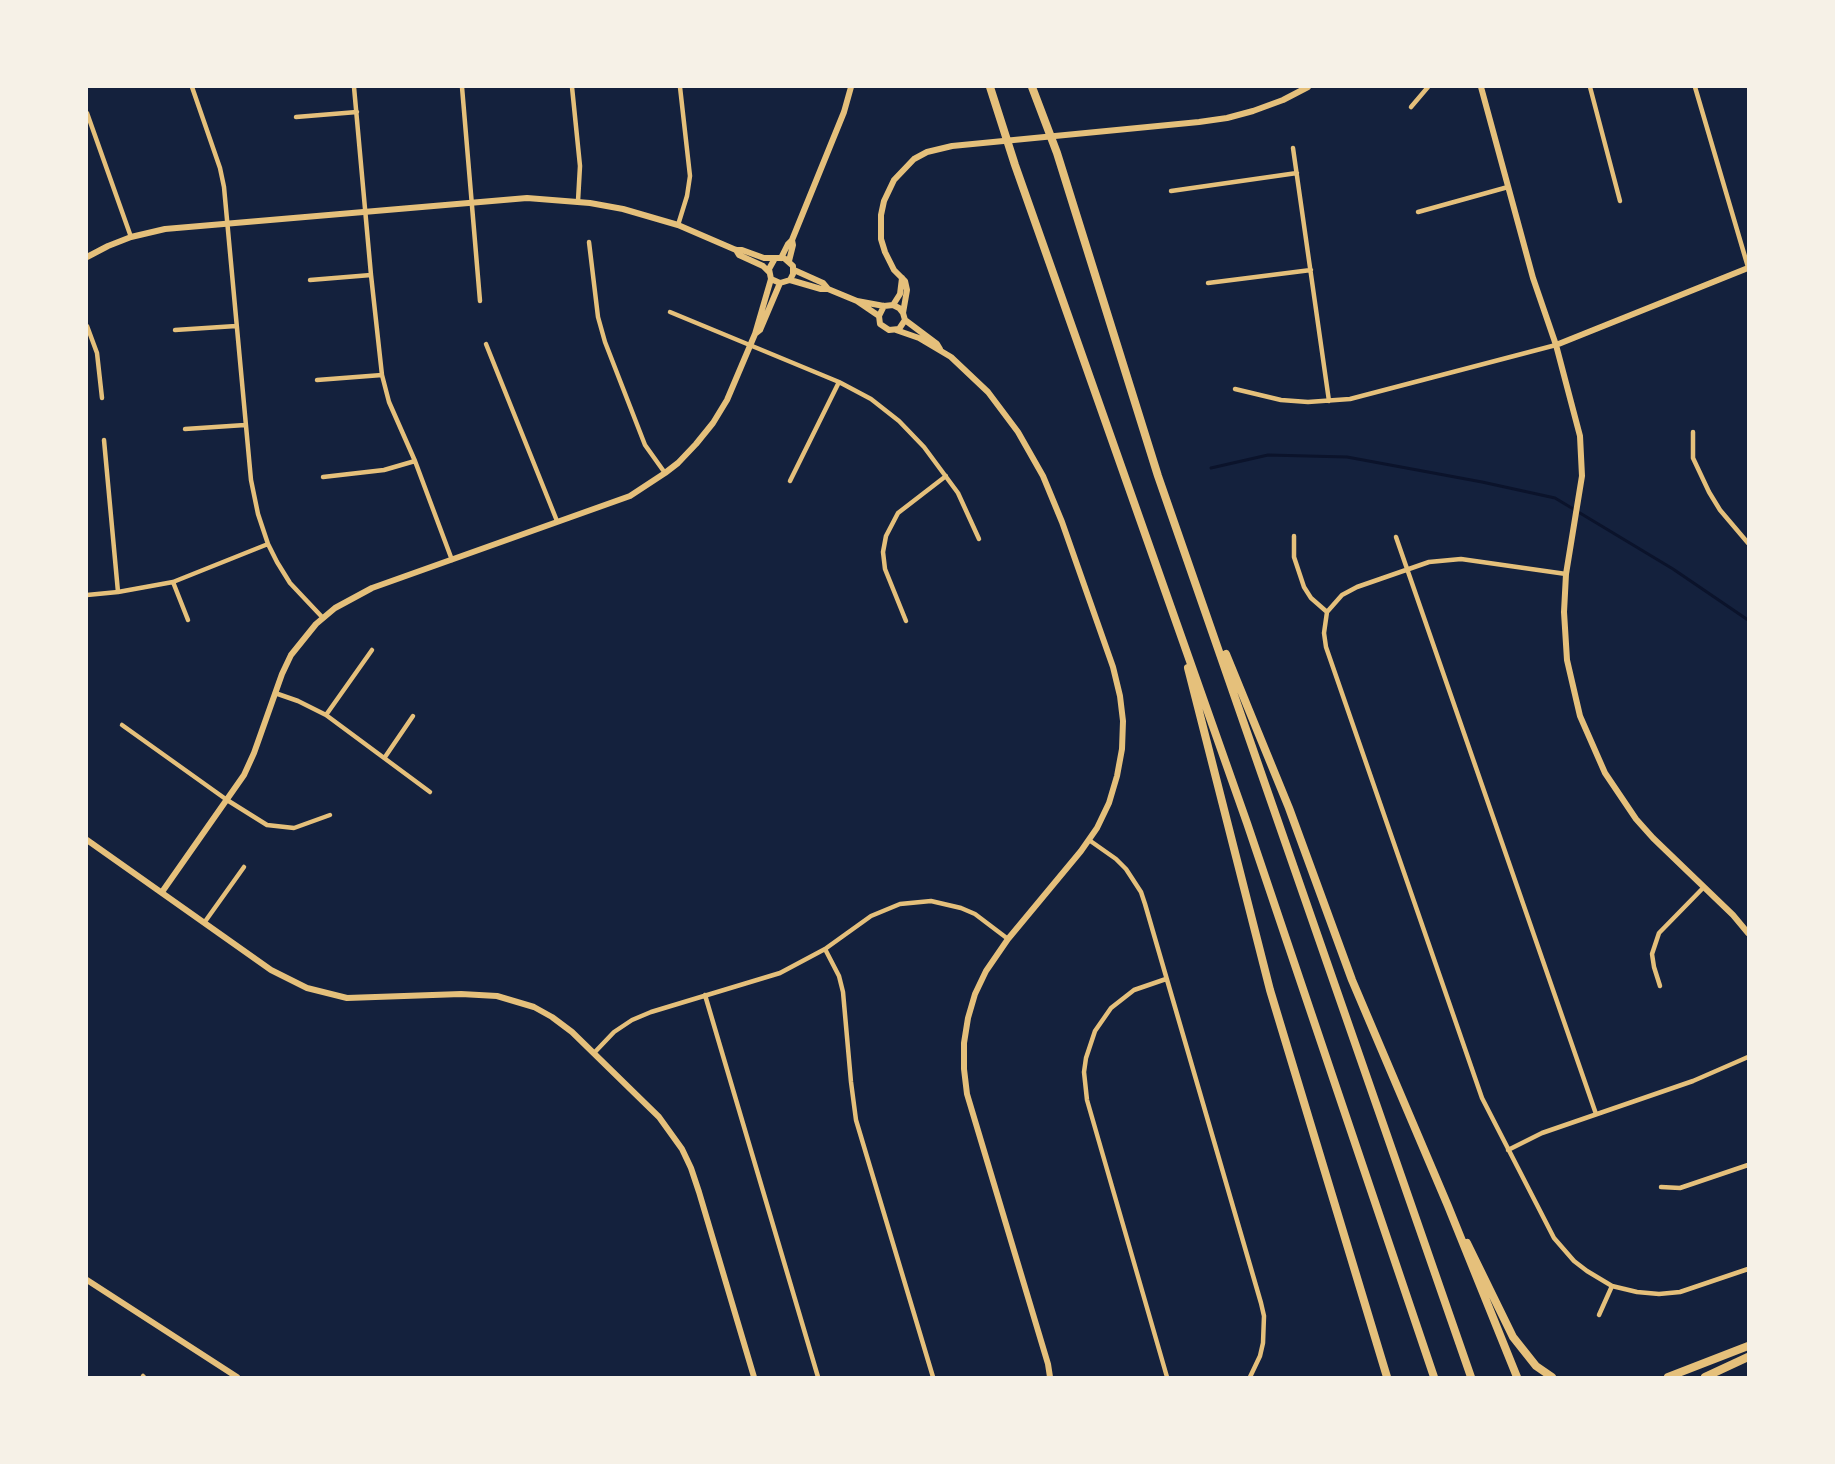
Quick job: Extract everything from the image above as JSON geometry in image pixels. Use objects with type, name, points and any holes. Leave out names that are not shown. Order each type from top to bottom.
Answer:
[{"type":"highway","points":[[990,87],[1015,165],[1247,823],[1434,1377]]},
{"type":"highway","points":[[1032,87],[1057,153],[1154,465],[1471,1377]]},
{"type":"highway","points":[[1192,571],[1289,808],[1352,980],[1448,1206],[1517,1377]]},
{"type":"highway","points":[[1173,613],[1270,990],[1387,1377]]},
{"type":"highway","points":[[1448,1206],[1513,1337],[1536,1366],[1552,1377]]},
{"type":"highway","points":[[1668,1377],[1748,1346]]},
{"type":"highway","points":[[1705,1377],[1748,1357]]},
{"type":"street","points":[[192,87],[220,168],[229,222],[236,326],[251,480],[268,544],[290,583],[323,618]]},
{"type":"street","points":[[354,87],[370,275],[382,375],[389,402],[415,461],[452,560]]},
{"type":"street","points":[[462,87],[480,301]]},
{"type":"street","points":[[572,87],[580,166],[578,201]]},
{"type":"street","points":[[678,225],[687,196],[690,176],[680,87]]},
{"type":"street","points":[[828,289],[823,283],[794,270],[789,261],[792,240],[852,87]]},
{"type":"street","points":[[896,330],[902,327],[907,290],[905,281],[894,270],[885,252],[880,215],[894,180],[914,159],[927,152],[952,146],[1200,123],[1253,111],[1283,100],[1308,87]]},
{"type":"street","points":[[1411,107],[1428,87]]},
{"type":"street","points":[[1481,87],[1533,278],[1556,345],[1580,436],[1582,476],[1566,574],[1564,612],[1567,660],[1574,698],[1593,748],[1616,791],[1636,819],[1748,933]]},
{"type":"street","points":[[1590,87],[1620,201]]},
{"type":"street","points":[[1235,389],[1281,400],[1329,401],[1371,396],[1556,345],[1748,268],[1695,87]]},
{"type":"street","points":[[296,117],[357,112]]},
{"type":"street","points":[[87,113],[131,237]]},
{"type":"street","points":[[1293,148],[1329,401]]},
{"type":"street","points":[[1171,191],[1297,173]]},
{"type":"street","points":[[1418,212],[1508,187]]},
{"type":"street","points":[[87,257],[131,237],[165,229],[527,198],[578,201],[623,209],[678,225],[736,250],[759,257],[789,261]]},
{"type":"street","points":[[162,892],[244,775],[291,655],[323,618],[352,598],[372,588],[630,496],[665,473],[684,457],[713,423],[727,400],[754,334],[770,275],[770,264],[792,240]]},
{"type":"street","points":[[589,242],[598,317],[605,342],[645,445],[665,473]]},
{"type":"street","points":[[736,250],[739,255],[763,266],[780,283]]},
{"type":"street","points":[[790,280],[794,270]]},
{"type":"street","points":[[1208,283],[1311,270]]},
{"type":"street","points":[[310,280],[370,275]]},
{"type":"street","points":[[893,305],[900,294],[902,278]]},
{"type":"street","points":[[780,283],[790,280],[828,289],[857,301],[884,306],[893,305]]},
{"type":"street","points":[[754,334],[760,330],[780,283]]},
{"type":"street","points":[[857,301],[879,316],[882,326],[888,330],[896,330],[919,338],[940,349],[988,392],[1018,432],[1043,476],[1113,666],[1123,721],[1122,749],[1109,803],[1089,840],[1008,939],[986,971],[975,994],[964,1043],[967,1094],[1050,1377]]},
{"type":"street","points":[[893,305],[940,349]]},
{"type":"street","points":[[879,316],[884,306]]},
{"type":"street","points":[[670,312],[839,381],[871,399],[899,421],[924,447],[958,493],[979,539]]},
{"type":"street","points":[[87,326],[97,353],[102,398]]},
{"type":"street","points":[[174,330],[236,326]]},
{"type":"street","points":[[486,344],[557,521]]},
{"type":"street","points":[[318,380],[382,375]]},
{"type":"street","points":[[790,481],[839,381]]},
{"type":"street","points":[[185,429],[245,425]]},
{"type":"street","points":[[1693,432],[1693,458],[1708,492],[1748,543]]},
{"type":"street","points":[[104,440],[118,592]]},
{"type":"street","points":[[323,477],[384,470],[415,461]]},
{"type":"street","points":[[906,621],[885,569],[883,552],[886,536],[898,513],[946,476]]},
{"type":"street","points":[[1294,536],[1294,557],[1304,587],[1311,598],[1328,612]]},
{"type":"street","points":[[1396,537],[1596,1113]]},
{"type":"street","points":[[87,595],[173,582],[268,544]]},
{"type":"street","points":[[1566,574],[1453,559],[1429,562],[1357,587],[1342,594],[1328,612],[1324,633],[1332,668],[1482,1098],[1554,1238],[1574,1261],[1612,1287],[1637,1292],[1659,1294],[1680,1292],[1748,1269]]},
{"type":"street","points":[[173,582],[188,620]]},
{"type":"street","points":[[326,715],[372,650]]},
{"type":"street","points":[[276,693],[326,715],[430,792]]},
{"type":"street","points":[[385,758],[413,716]]},
{"type":"street","points":[[123,725],[259,821],[276,827],[303,826],[330,815]]},
{"type":"street","points":[[87,840],[271,970],[307,988],[347,998],[460,994],[497,996],[534,1007],[552,1017],[594,1053],[659,1117],[676,1141],[691,1168],[754,1377]]},
{"type":"street","points":[[1089,840],[1116,859],[1134,880],[1145,904],[1264,1317],[1260,1356],[1250,1377]]},
{"type":"street","points":[[204,923],[244,867]]},
{"type":"street","points":[[1660,986],[1652,954],[1659,933],[1704,887]]},
{"type":"street","points":[[594,1053],[614,1032],[632,1020],[705,995],[780,974],[825,949],[871,916],[900,904],[939,902],[961,908],[975,914],[1008,939]]},
{"type":"street","points":[[825,949],[839,976],[843,992],[852,1100],[856,1120],[933,1377]]},
{"type":"street","points":[[1166,979],[1134,990],[1111,1008],[1092,1037],[1084,1072],[1087,1100],[1167,1377]]},
{"type":"street","points":[[705,995],[818,1377]]},
{"type":"street","points":[[1508,1150],[1542,1133],[1693,1081],[1748,1057]]},
{"type":"street","points":[[1661,1187],[1680,1188],[1748,1165]]},
{"type":"street","points":[[87,1280],[237,1377]]},
{"type":"street","points":[[1599,1315],[1612,1287]]},
{"type":"waterway","points":[[1211,468],[1268,455],[1347,457],[1555,498],[1673,569],[1748,620]]}]
